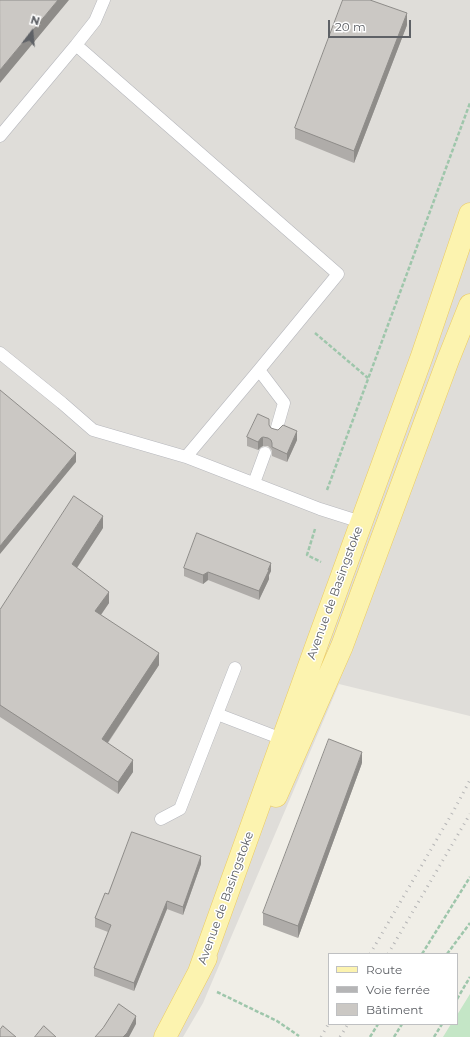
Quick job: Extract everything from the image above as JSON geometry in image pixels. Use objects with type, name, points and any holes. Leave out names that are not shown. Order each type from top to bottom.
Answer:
[{"type":"main road","name":"Avenue de Basingstoke","points":[[197,977],[419,363],[470,214]]},
{"type":"main road","name":"Avenue de Basingstoke","points":[[165,1037],[197,977],[342,646],[448,360],[470,305]]},
{"type":"lane","points":[[0,136],[95,21],[104,0]]},
{"type":"lane","points":[[76,45],[338,274],[186,457]]},
{"type":"lane","points":[[0,353],[62,403],[92,430],[186,457],[320,509],[361,522]]},
{"type":"lane","points":[[259,370],[284,403],[276,431]]},
{"type":"lane","points":[[254,483],[266,453]]},
{"type":"lane","points":[[161,819],[180,809],[235,668]]},
{"type":"lane","points":[[217,714],[282,739]]},
{"type":"path","points":[[343,573],[307,555],[320,509],[470,103]]},
{"type":"path","points":[[300,320],[368,378]]},
{"type":"path","points":[[423,953],[470,877]]},
{"type":"path","points":[[448,953],[470,923]]},
{"type":"path","points":[[197,977],[277,1021],[299,1036]]},
{"type":"path","points":[[458,997],[470,977]]},
{"type":"path","points":[[370,1037],[377,1025]]},
{"type":"path","points":[[394,1037],[401,1025]]},
{"type":"path","points":[[434,1037],[441,1025]]},
{"type":"shaded area","points":[[0,0],[470,0],[470,716],[339,684],[203,1003],[183,1037],[0,1037]]},
{"type":"green space","points":[[470,994],[470,1037],[443,1037],[450,1025],[458,1025],[458,1013]]},
{"type":"building","points":[[0,0],[58,0],[0,70]]},
{"type":"building","points":[[343,0],[370,0],[407,13],[354,151],[295,128]]},
{"type":"building","points":[[0,390],[76,453],[0,546]]},
{"type":"building","points":[[258,414],[269,419],[269,425],[271,428],[278,430],[283,425],[297,431],[287,454],[272,447],[271,440],[268,438],[263,437],[258,442],[247,437]]},
{"type":"building","points":[[74,496],[103,516],[72,564],[109,592],[95,611],[159,653],[102,739],[133,760],[118,782],[0,705],[0,610]]},
{"type":"building","points":[[197,533],[271,563],[259,591],[208,572],[203,575],[184,568]]},
{"type":"building","points":[[329,739],[362,752],[298,926],[263,913]]},
{"type":"building","points":[[132,832],[201,856],[183,907],[167,901],[134,983],[94,968],[111,925],[95,918],[105,893],[108,894]]},
{"type":"building","points":[[119,1004],[136,1016],[127,1033],[123,1037],[95,1037],[103,1028]]},
{"type":"building","points":[[3,1026],[16,1037],[0,1037],[0,1030]]},
{"type":"building","points":[[44,1026],[56,1037],[35,1037]]},
{"type":"railway","points":[[371,953],[470,780]]},
{"type":"railway","points":[[389,953],[470,814]]},
{"type":"railway","points":[[321,1037],[328,1025]]},
{"type":"railway","points":[[340,1037],[347,1025]]}]
